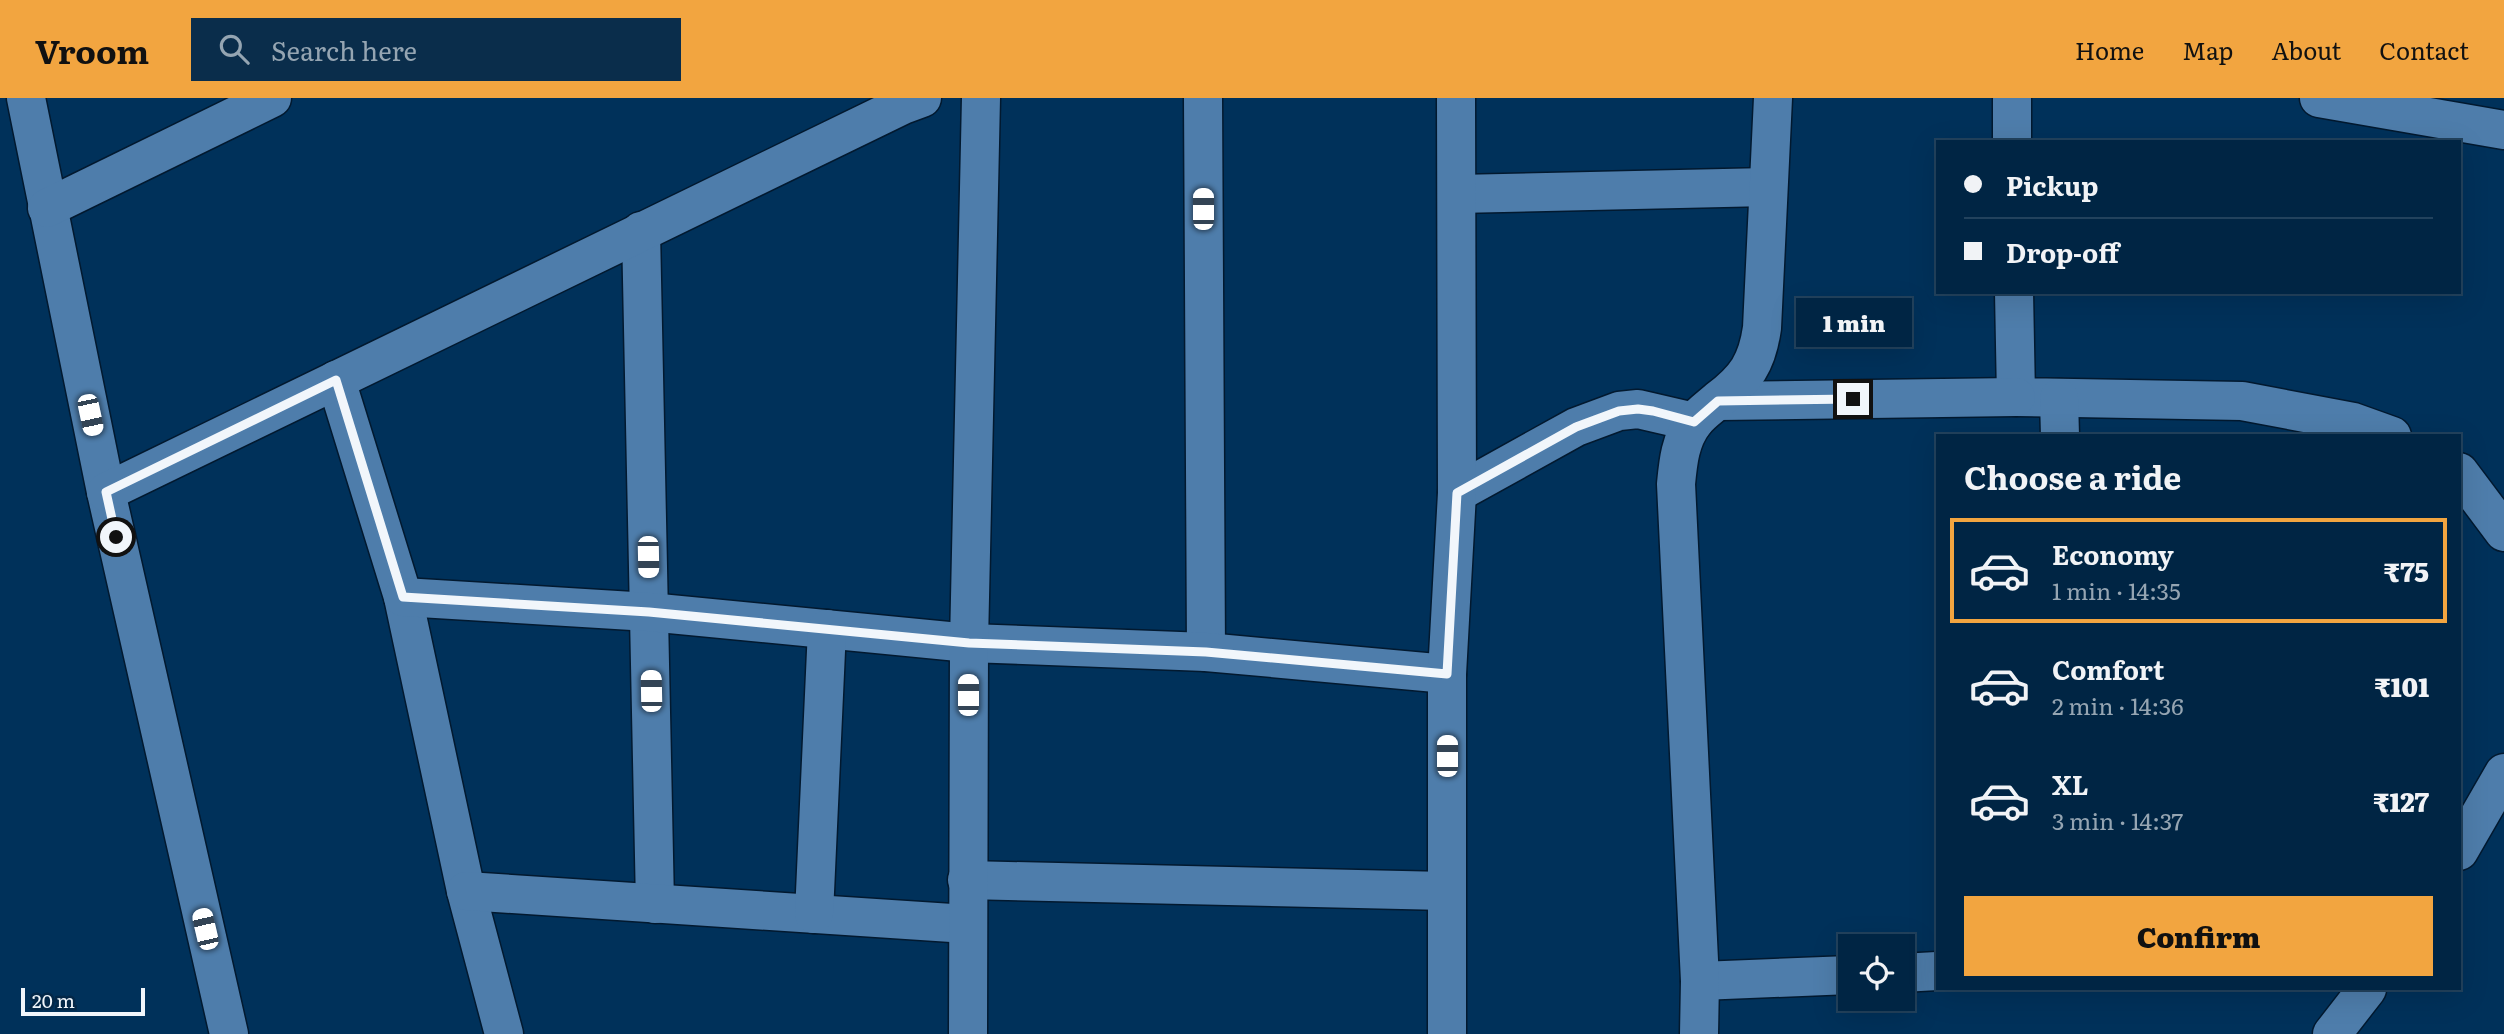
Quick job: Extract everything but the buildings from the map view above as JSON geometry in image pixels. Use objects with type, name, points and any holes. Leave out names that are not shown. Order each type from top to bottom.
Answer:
[{"type":"street","points":[[26,98],[106,492],[229,1034]]},
{"type":"street","points":[[47,208],[272,98]]},
{"type":"street","points":[[106,492],[890,111],[922,98]]},
{"type":"street","points":[[968,1034],[969,643],[981,98]]},
{"type":"street","points":[[1203,98],[1206,652]]},
{"type":"street","points":[[1447,1034],[1447,674],[1457,493],[1456,98]]},
{"type":"street","points":[[1699,1034],[1700,981],[1676,484],[1678,461],[1685,439],[1706,412],[1741,380],[1753,365],[1759,348],[1773,98]]},
{"type":"street","points":[[2012,98],[2012,140]]},
{"type":"street","points":[[2319,98],[2504,130]]},
{"type":"street","points":[[1457,194],[1768,187]]},
{"type":"street","points":[[641,232],[655,904]]},
{"type":"street","points":[[2014,294],[2015,397]]},
{"type":"street","points":[[336,380],[403,597],[466,891],[504,1034]]},
{"type":"street","points":[[1457,493],[1576,427],[1608,414],[1638,409],[1706,412],[2015,397],[2242,401],[2353,422],[2386,434]]},
{"type":"street","points":[[2059,398],[2060,434]]},
{"type":"street","points":[[2461,475],[2504,532]]},
{"type":"street","points":[[403,597],[649,612],[969,643],[1206,652],[1447,674]]},
{"type":"street","points":[[814,914],[827,629]]},
{"type":"street","points":[[2461,848],[2504,773]]},
{"type":"street","points":[[967,880],[1446,891]]},
{"type":"street","points":[[466,891],[967,924]]},
{"type":"street","points":[[1915,972],[1936,971]]},
{"type":"street","points":[[1700,981],[1838,975]]},
{"type":"street","points":[[2332,1034],[2366,990]]},
{"type":"route","points":[[116,537],[106,492],[336,380],[403,597],[649,612],[969,643],[1206,652],[1447,674],[1457,493],[1576,427],[1619,411],[1653,411],[1694,422],[1718,401],[1853,399]]}]
